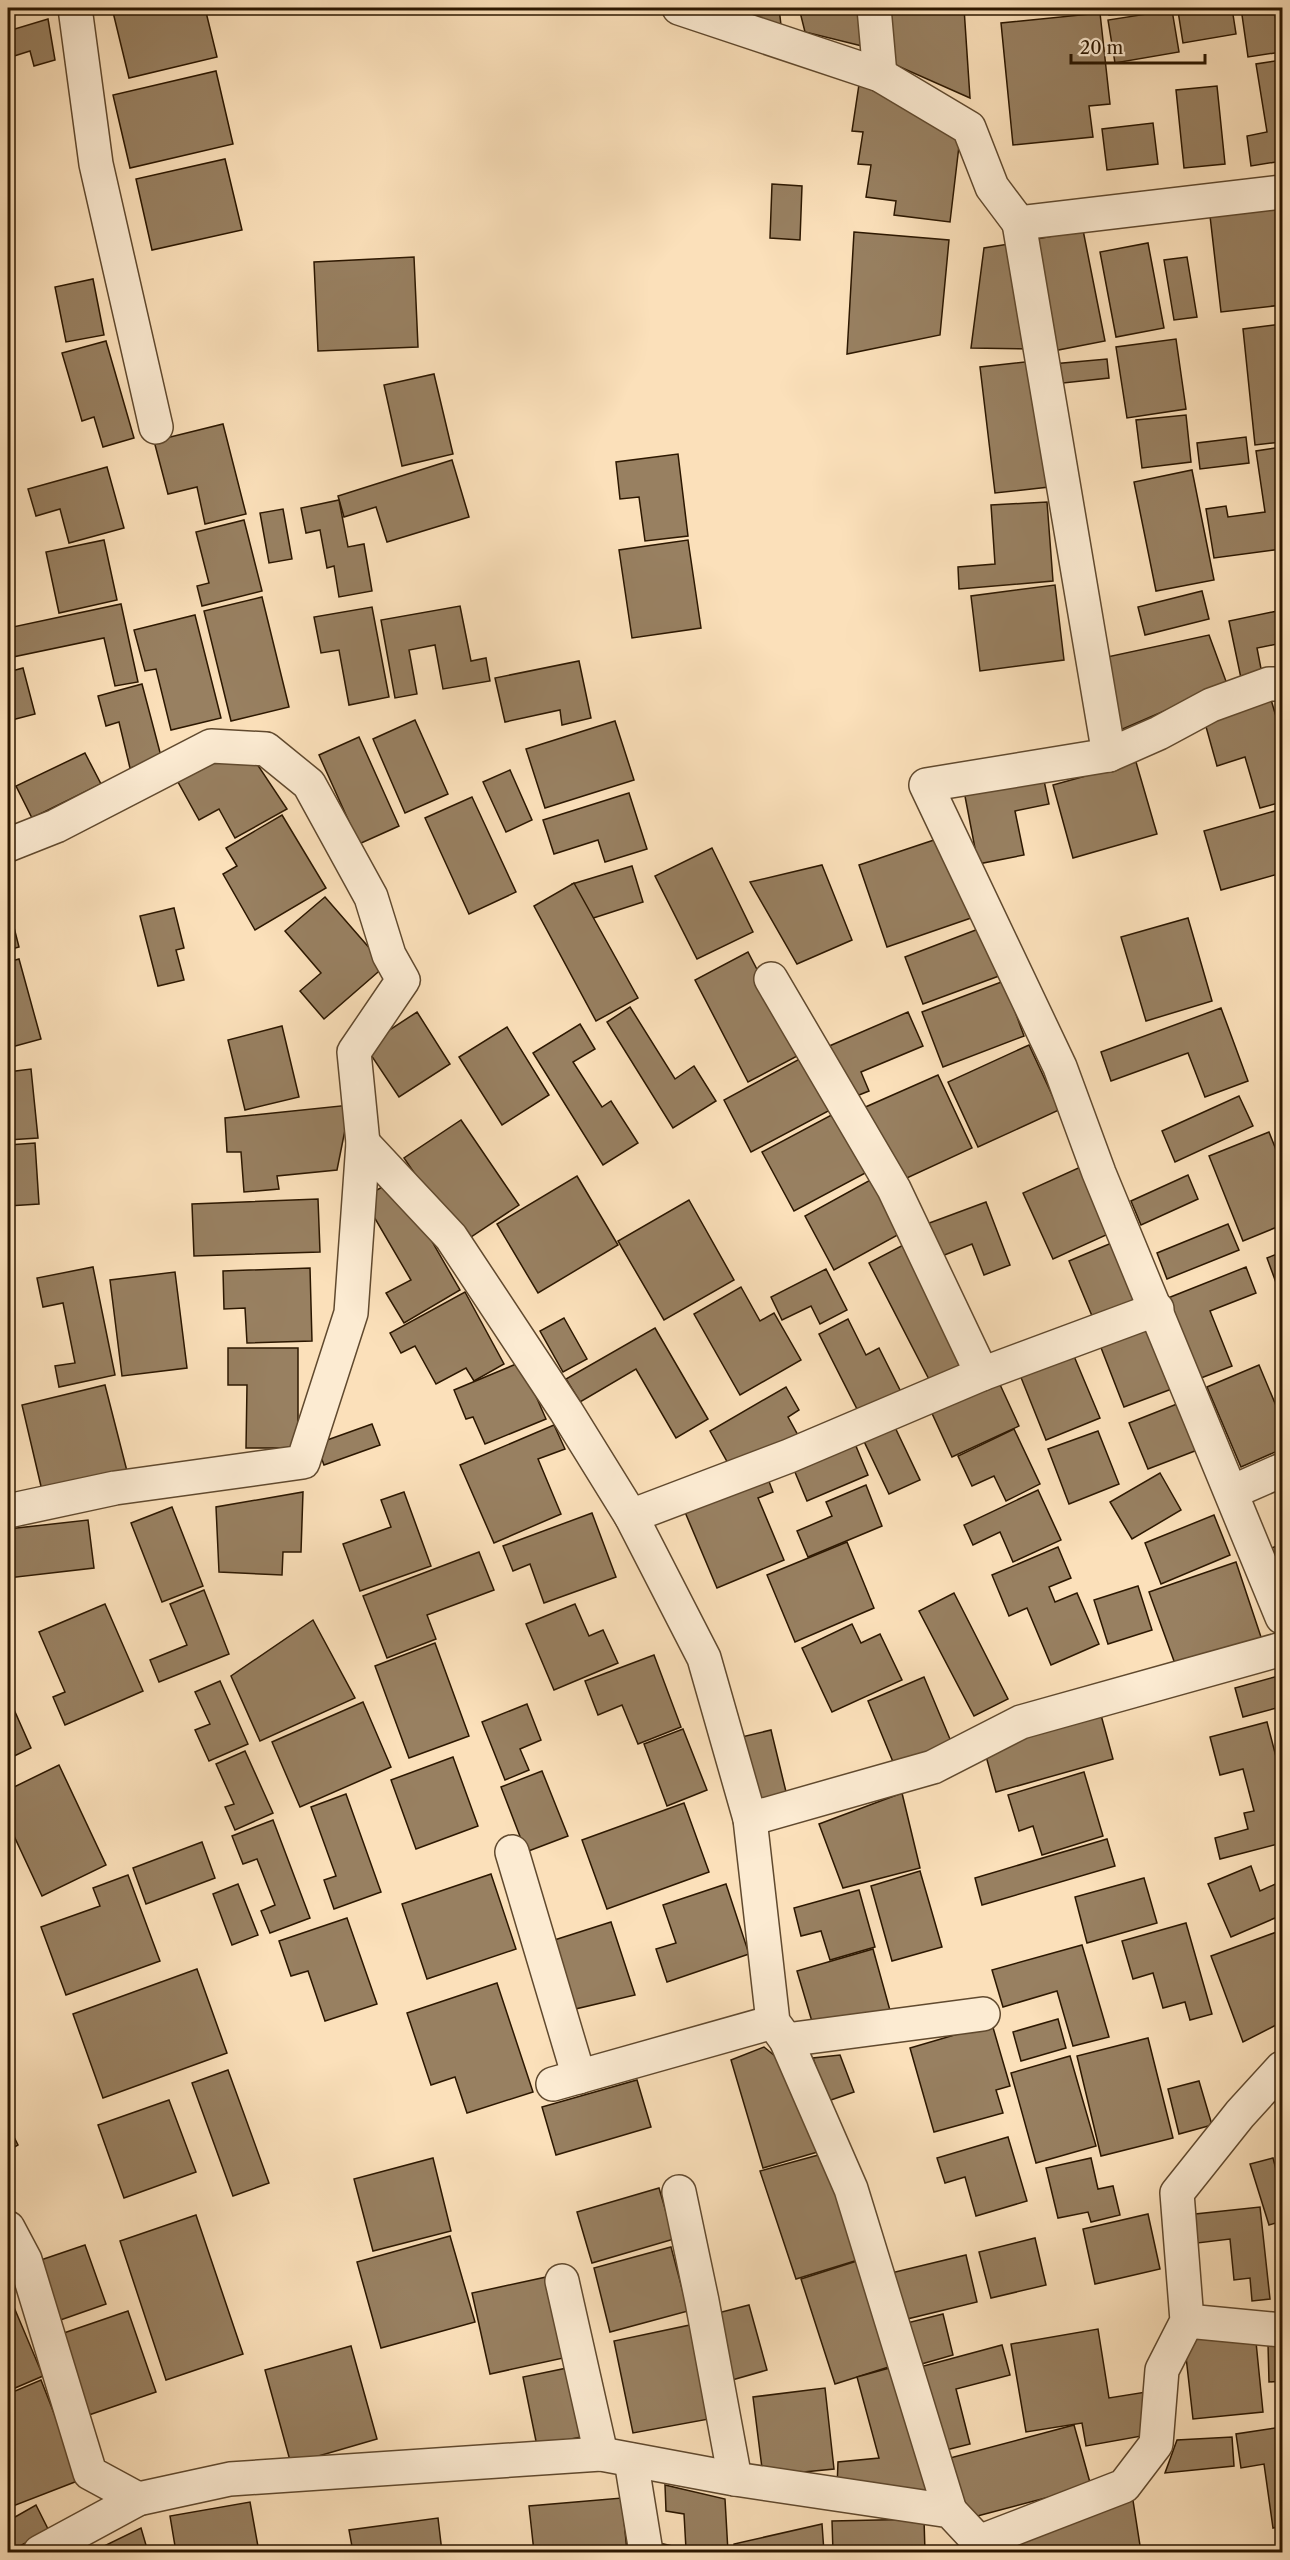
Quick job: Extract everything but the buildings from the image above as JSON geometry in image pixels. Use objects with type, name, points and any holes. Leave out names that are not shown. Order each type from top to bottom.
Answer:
[{"type":"street","points":[[75,8],[96,164],[156,427]]},
{"type":"street","points":[[679,8],[880,75],[969,128],[992,187],[1018,223],[1109,755]]},
{"type":"street","points":[[874,8],[880,75]]},
{"type":"street","points":[[1018,223],[1282,192]]},
{"type":"street","points":[[1282,684],[1269,684],[1211,705],[1159,733],[1109,755],[927,785],[1060,1067],[1099,1173],[1282,1617]]},
{"type":"street","points":[[8,845],[56,826],[211,746],[266,749],[309,784],[371,897],[389,955],[403,980],[354,1052],[363,1143],[351,1313],[303,1462],[116,1488],[8,1511]]},
{"type":"street","points":[[771,979],[894,1189],[982,1374]]},
{"type":"street","points":[[363,1143],[451,1237],[560,1402],[631,1516],[704,1658],[750,1819],[779,2031],[850,2189],[950,2511],[977,2547],[1124,2486],[1156,2444],[1162,2370],[1187,2321],[1177,2193],[1240,2114],[1282,2068]]},
{"type":"street","points":[[631,1516],[789,1456],[982,1374],[1157,1309]]},
{"type":"street","points":[[1232,1492],[1282,1470]]},
{"type":"street","points":[[750,1819],[933,1767],[1021,1722],[1282,1649]]},
{"type":"street","points":[[512,1852],[566,2081],[779,2031],[983,2013]]},
{"type":"street","points":[[679,2192],[735,2480]]},
{"type":"street","points":[[8,2228],[25,2260],[90,2473],[138,2499]]},
{"type":"street","points":[[562,2281],[646,2553]]},
{"type":"street","points":[[1187,2321],[1282,2330]]},
{"type":"street","points":[[40,2553],[138,2499],[230,2479],[616,2457],[735,2480],[950,2511]]}]
